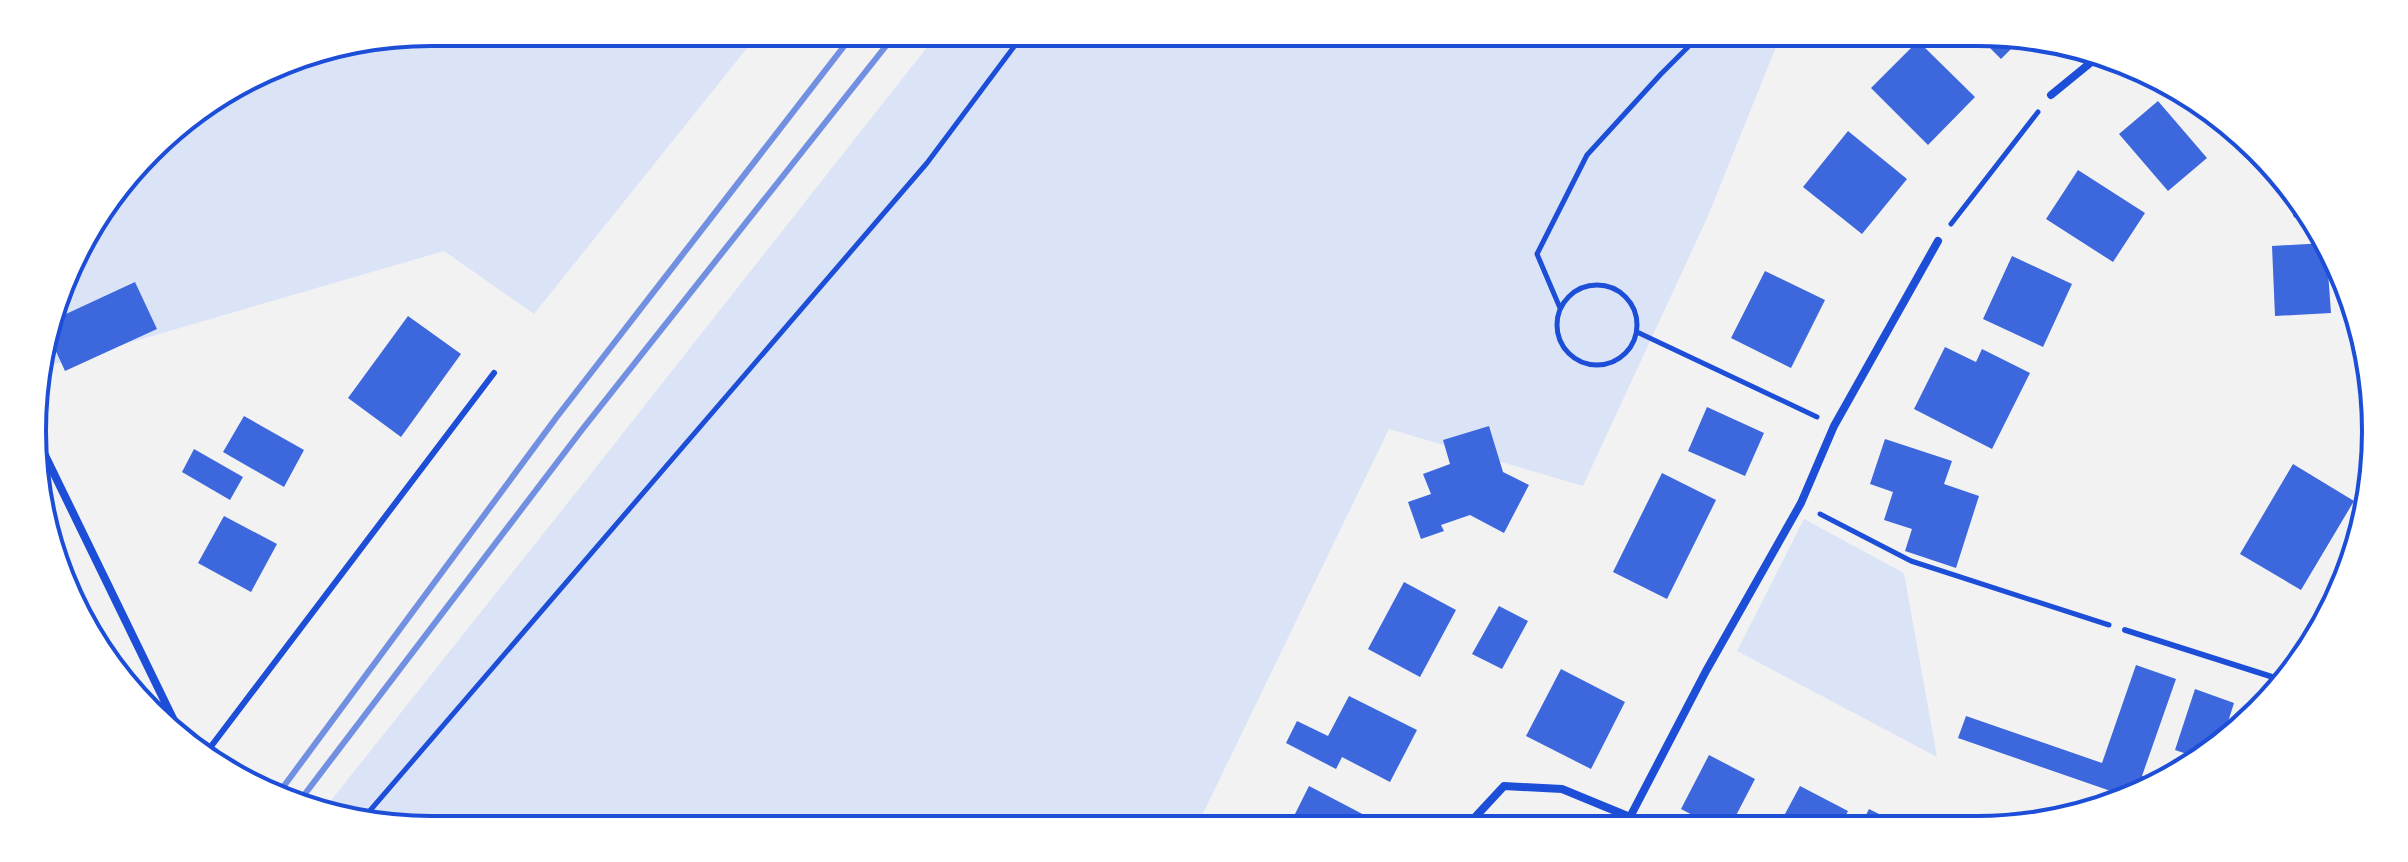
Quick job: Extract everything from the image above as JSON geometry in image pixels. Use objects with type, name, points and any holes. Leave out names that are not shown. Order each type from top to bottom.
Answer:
[{"type":"street","points":[[2051,95],[2090,63]]},
{"type":"street","points":[[1631,816],[1706,671],[1801,503],[1834,426],[1938,241]]},
{"type":"street","points":[[47,460],[171,714]]},
{"type":"street","points":[[1476,816],[1504,786],[1562,789],[1628,816]]},
{"type":"lane","points":[[211,746],[494,373]]},
{"type":"lane","points":[[2125,630],[2272,677]]},
{"type":"path","points":[[369,811],[927,163],[1015,46]]},
{"type":"path","points":[[1560,308],[1537,254],[1587,155],[1689,46]]},
{"type":"path","points":[[1938,241],[2051,95]]},
{"type":"path","points":[[1590,284],[1618,290],[1635,311],[1637,332],[1632,345],[1623,356],[1611,363],[1583,363],[1564,348],[1558,335],[1556,322],[1560,308],[1568,296],[1590,284]]},
{"type":"path","points":[[1637,332],[1834,426]]},
{"type":"path","points":[[1801,503],[1911,561],[2125,630]]},
{"type":"shaded area","points":[[749,46],[534,314],[444,251],[52,365],[66,307],[86,261],[111,217],[142,177],[177,142],[217,111],[284,75],[356,53],[406,47]]},
{"type":"shaded area","points":[[928,46],[1776,46],[1708,216],[1583,486],[1389,429],[1202,816],[431,816],[381,813],[329,803]]},
{"type":"shaded area","points":[[1804,519],[1904,573],[1937,757],[1737,651]]},
{"type":"building","points":[[1913,46],[1923,46],[1975,97],[1928,145],[1871,88]]},
{"type":"building","points":[[1988,46],[2012,48],[2001,59]]},
{"type":"building","points":[[2158,101],[2207,158],[2168,191],[2119,134]]},
{"type":"building","points":[[1848,131],[1907,179],[1862,234],[1803,187]]},
{"type":"building","points":[[2078,170],[2145,213],[2113,262],[2046,219]]},
{"type":"building","points":[[2313,244],[2328,274],[2331,313],[2275,316],[2272,246]]},
{"type":"building","points":[[2012,256],[2072,284],[2043,347],[1983,319]]},
{"type":"building","points":[[1765,271],[1825,300],[1791,368],[1731,338]]},
{"type":"building","points":[[135,282],[157,329],[65,371],[55,349],[64,315]]},
{"type":"building","points":[[408,316],[461,354],[401,437],[348,398]]},
{"type":"building","points":[[1945,347],[1976,362],[1982,349],[2030,373],[1992,449],[1914,409]]},
{"type":"building","points":[[1707,407],[1764,433],[1745,476],[1688,451]]},
{"type":"building","points":[[244,416],[304,450],[284,487],[223,452]]},
{"type":"building","points":[[1489,426],[1503,472],[1529,485],[1504,533],[1470,515],[1441,525],[1444,531],[1421,539],[1408,502],[1431,494],[1423,474],[1450,464],[1443,440]]},
{"type":"building","points":[[1885,439],[1952,461],[1944,484],[1979,496],[1956,568],[1905,551],[1912,529],[1884,520],[1893,492],[1870,484]]},
{"type":"building","points":[[194,449],[243,477],[230,500],[182,472]]},
{"type":"building","points":[[2293,464],[2354,501],[2301,590],[2240,554]]},
{"type":"building","points":[[1662,473],[1716,500],[1667,599],[1613,572]]},
{"type":"building","points":[[224,516],[277,544],[251,592],[198,563]]},
{"type":"building","points":[[1404,582],[1456,610],[1420,677],[1368,649]]},
{"type":"building","points":[[1499,606],[1528,621],[1502,669],[1472,654]]},
{"type":"building","points":[[2136,665],[2176,679],[2142,776],[2145,777],[2112,792],[1958,738],[1966,716],[2102,763]]},
{"type":"building","points":[[1561,669],[1625,702],[1591,769],[1526,736]]},
{"type":"building","points":[[2195,689],[2234,703],[2228,723],[2211,736],[2186,754],[2175,750]]},
{"type":"building","points":[[1349,696],[1417,730],[1390,782],[1342,757],[1336,769],[1286,743],[1297,721],[1328,736]]},
{"type":"building","points":[[1709,755],[1755,779],[1736,816],[1694,816],[1681,809]]},
{"type":"building","points":[[1309,786],[1366,816],[1294,816]]},
{"type":"building","points":[[1800,786],[1848,811],[1846,816],[1784,816]]},
{"type":"building","points":[[1869,809],[1883,816],[1866,816]]},
{"type":"railway","points":[[283,787],[556,418],[844,46]]},
{"type":"railway","points":[[304,795],[581,431],[886,46]]}]
